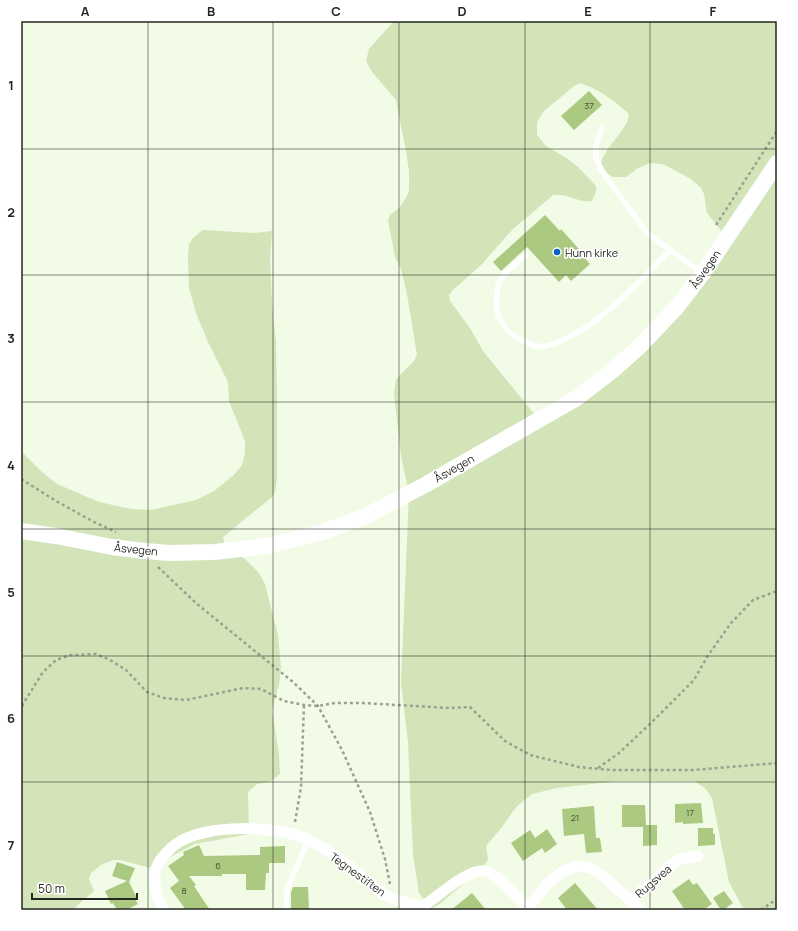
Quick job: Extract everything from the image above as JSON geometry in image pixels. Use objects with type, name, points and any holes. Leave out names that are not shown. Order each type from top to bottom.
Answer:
[{"type":"main road","name":"Åsvegen","points":[[21,531],[112,547],[170,552],[214,552],[268,546],[323,532],[366,516],[425,485],[577,398],[640,347],[677,307],[703,273],[777,163]]},
{"type":"street","name":"Tegnestiften","points":[[164,910],[160,903],[154,879],[158,864],[165,853],[179,842],[196,834],[243,829],[266,829],[308,840],[335,856],[385,895],[411,903],[422,909],[460,880],[476,871],[485,871],[496,876],[529,909]]},
{"type":"street","name":"Rugsvea","points":[[631,900],[680,859],[698,856]]},
{"type":"street","name":"Rugsvea","points":[[529,909],[547,884],[563,871],[577,866],[591,868],[631,900],[641,910]]},
{"type":"lane","points":[[602,127],[596,146],[596,158],[601,170],[646,233],[703,273]]},
{"type":"lane","points":[[526,255],[503,276],[499,283],[496,311],[499,319],[509,333],[517,339],[544,347],[560,342],[591,323],[636,286],[670,250]]},
{"type":"lane","points":[[287,910],[286,892],[308,840]]},
{"type":"path","points":[[712,230],[777,131]]},
{"type":"path","points":[[21,479],[56,501],[94,522],[120,534]]},
{"type":"path","points":[[145,550],[172,582],[293,682],[318,706],[342,750],[370,812],[385,859],[392,890],[392,898]]},
{"type":"path","points":[[598,769],[619,753],[694,680],[707,657],[731,623],[753,600],[777,591]]},
{"type":"path","points":[[21,712],[23,704],[42,672],[56,660],[70,656],[96,654],[110,660],[126,670],[147,692],[164,698],[186,700],[243,688],[260,689],[284,700],[304,705],[318,706],[335,703],[362,703],[448,708],[470,707],[505,740],[530,755],[579,767],[598,769],[693,770],[777,763]]},
{"type":"path","points":[[293,835],[297,806],[302,787],[304,705]]},
{"type":"path","points":[[761,910],[777,899]]},
{"type":"green space","points":[[394,21],[777,21],[777,910],[744,910],[729,882],[712,798],[705,788],[694,781],[617,781],[557,788],[532,794],[517,806],[486,846],[488,859],[485,865],[441,903],[431,909],[419,893],[413,854],[408,742],[401,683],[409,493],[401,456],[394,393],[396,380],[414,361],[417,355],[407,294],[401,269],[395,257],[388,220],[390,215],[400,207],[407,196],[409,190],[409,171],[396,100],[372,72],[366,61],[369,49]],"holes":[[[580,83],[606,96],[629,114],[625,126],[607,150],[601,163],[608,174],[613,177],[626,177],[638,168],[650,163],[663,164],[691,179],[701,188],[704,194],[707,213],[723,233],[635,357],[540,421],[483,351],[470,328],[450,301],[449,295],[482,264],[512,230],[553,195],[563,195],[582,201],[592,201],[596,192],[596,186],[578,167],[568,159],[546,146],[537,135],[537,122],[544,111],[574,86]]]},
{"type":"green space","points":[[203,230],[254,233],[272,231],[270,258],[276,343],[277,400],[277,479],[275,492],[272,497],[223,537],[224,543],[233,552],[245,559],[259,573],[265,584],[278,635],[281,667],[279,685],[272,710],[279,755],[280,774],[270,782],[257,784],[248,792],[249,834],[195,844],[172,856],[157,867],[151,868],[120,860],[113,860],[101,865],[91,873],[89,879],[94,891],[72,910],[21,910],[21,451],[42,472],[57,484],[99,502],[131,509],[151,510],[196,500],[214,491],[234,475],[242,465],[245,453],[245,441],[229,401],[228,382],[208,342],[196,313],[189,288],[189,244],[193,238]]},
{"type":"building","points":[[589,91],[602,105],[574,130],[561,116]]},
{"type":"building","name":"Hunn kirke","points":[[545,215],[560,231],[561,229],[586,257],[585,258],[590,264],[571,281],[566,275],[559,282],[527,247],[501,271],[493,262]]},
{"type":"building","points":[[701,803],[703,823],[675,823],[675,804]]},
{"type":"building","points":[[622,805],[645,805],[646,825],[657,825],[657,845],[643,846],[643,827],[622,827]]},
{"type":"building","points":[[594,806],[596,838],[600,838],[602,852],[586,853],[584,834],[564,836],[562,809]]},
{"type":"building","points":[[698,828],[713,828],[713,834],[715,834],[715,845],[698,846]]},
{"type":"building","points":[[547,829],[557,844],[545,853],[542,848],[523,861],[511,843],[530,830],[535,838]]},
{"type":"building","points":[[199,845],[204,856],[260,855],[260,847],[285,846],[285,863],[269,863],[269,873],[266,873],[265,890],[246,890],[246,874],[189,876],[196,885],[194,886],[210,910],[186,910],[170,888],[179,881],[168,866],[184,855],[183,852]]},
{"type":"building","points":[[117,862],[135,868],[129,882],[137,898],[135,899],[138,904],[126,910],[117,910],[113,903],[111,904],[105,891],[127,881],[112,876]]},
{"type":"building","points":[[689,879],[693,885],[697,883],[712,904],[703,910],[685,910],[672,891]]},
{"type":"building","points":[[575,883],[598,910],[567,910],[558,898]]},
{"type":"building","points":[[293,887],[308,887],[309,910],[291,910],[291,892]]},
{"type":"building","points":[[724,891],[733,903],[721,910],[713,898]]},
{"type":"building","points":[[472,893],[486,910],[451,910]]},
{"type":"place","name":"Hunn kirke","points":[[557,252]]}]
